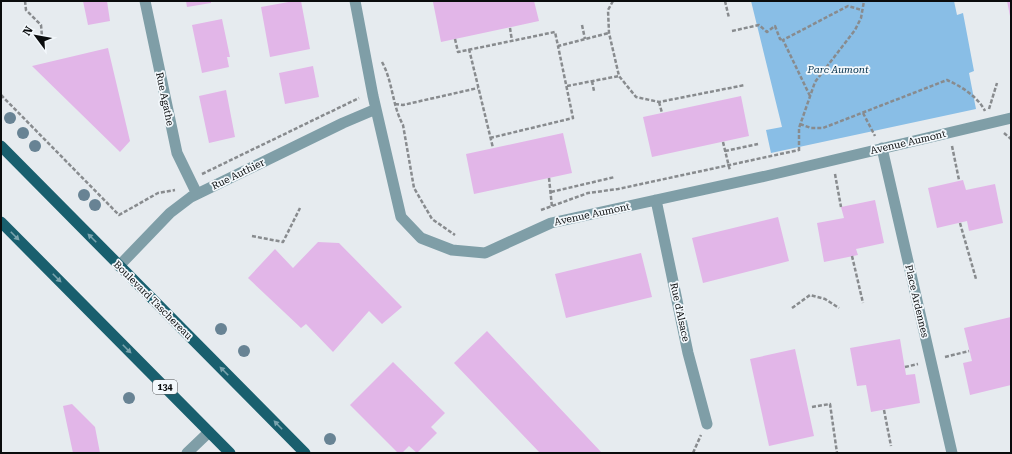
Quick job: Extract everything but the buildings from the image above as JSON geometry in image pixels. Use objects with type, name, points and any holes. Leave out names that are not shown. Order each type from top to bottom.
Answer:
[{"type":"main road","name":"Boulevard Taschereau","points":[[1,146],[305,453]]},
{"type":"main road","name":"134","points":[[1,222],[230,453]]},
{"type":"street","name":"Rue Agathe","points":[[145,1],[177,153],[197,194]]},
{"type":"street","name":"Avenue Aumont","points":[[355,1],[376,109],[401,217],[421,238],[452,250],[486,253],[556,222],[833,160],[1011,118]]},
{"type":"street","name":"Rue Authier","points":[[119,266],[170,213],[197,194],[343,123],[376,109]]},
{"type":"street","name":"Place Ardennes","points":[[882,148],[952,453]]},
{"type":"street","name":"Rue d'Alsace","points":[[656,200],[688,353],[707,424]]},
{"type":"street","points":[[187,453],[209,432]]},
{"type":"path","points":[[25,1],[26,10],[41,25],[43,48]]},
{"type":"path","points":[[613,1],[608,10],[608,33],[619,76],[636,97],[659,102],[745,85]]},
{"type":"path","points":[[725,1],[729,18]]},
{"type":"path","points":[[799,167],[799,128],[815,82],[855,30],[864,1]]},
{"type":"path","points":[[783,40],[848,6],[862,10]]},
{"type":"path","points":[[582,25],[584,39]]},
{"type":"path","points":[[732,31],[759,25],[767,32],[774,26],[780,39],[783,40],[810,96]]},
{"type":"path","points":[[510,28],[512,41]]},
{"type":"path","points":[[454,39],[458,52],[555,32],[574,118],[490,138]]},
{"type":"path","points":[[558,46],[608,33]]},
{"type":"path","points":[[469,49],[493,148]]},
{"type":"path","points":[[381,61],[389,75],[395,104],[402,125],[414,188],[432,219],[456,235],[462,236]]},
{"type":"path","points":[[567,86],[619,76]]},
{"type":"path","points":[[800,124],[811,128],[823,128],[947,80],[957,84],[981,104],[987,116],[996,83]]},
{"type":"path","points":[[592,81],[594,91]]},
{"type":"path","points":[[395,104],[403,106],[479,88]]},
{"type":"path","points":[[386,92],[392,90]]},
{"type":"path","points":[[1,95],[119,215],[158,193],[173,191]]},
{"type":"path","name":"Rue Authier","points":[[209,170],[356,98]]},
{"type":"path","points":[[659,102],[662,113]]},
{"type":"path","points":[[863,113],[882,148]]},
{"type":"path","points":[[395,127],[402,125]]},
{"type":"path","points":[[949,133],[959,180]]},
{"type":"path","points":[[722,142],[729,165],[731,183]]},
{"type":"path","points":[[725,152],[758,144]]},
{"type":"path","points":[[539,211],[588,193],[799,150]]},
{"type":"path","points":[[833,160],[841,207]]},
{"type":"path","points":[[549,178],[552,206],[556,222]]},
{"type":"path","points":[[551,192],[615,178]]},
{"type":"path","points":[[252,236],[283,242],[300,208]]},
{"type":"path","points":[[960,222],[976,278]]},
{"type":"path","points":[[852,256],[863,303]]},
{"type":"path","points":[[792,308],[810,295],[826,299],[839,308]]},
{"type":"path","points":[[812,407],[830,404],[837,453]]},
{"type":"path","points":[[884,410],[891,446]]},
{"type":"path","points":[[693,453],[707,424]]},
{"type":"green space","name":"Parc Aumont","points":[[751,1],[954,1],[957,15],[963,13],[974,71],[969,73],[976,109],[771,153],[766,130],[782,127]]}]
